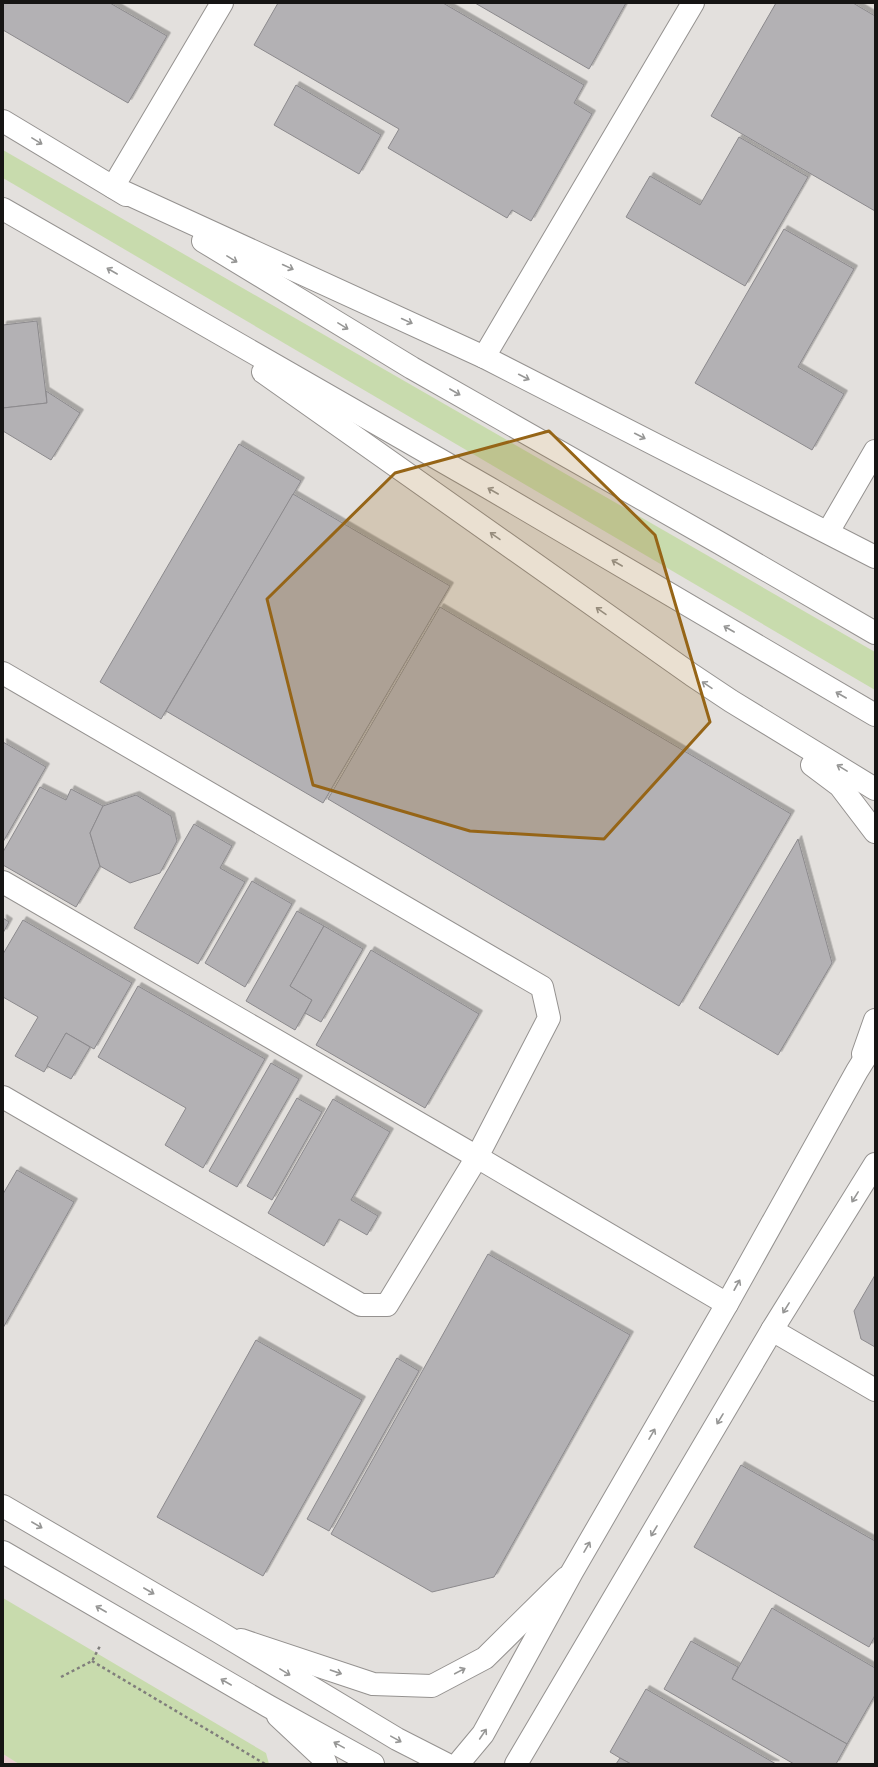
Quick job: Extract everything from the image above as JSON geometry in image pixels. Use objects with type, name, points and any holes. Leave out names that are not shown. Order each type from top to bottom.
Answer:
[{"type":"street","points":[[113,187],[222,3]]},
{"type":"street","points":[[484,356],[693,3]]},
{"type":"street","points":[[3,121],[412,368],[875,633]]},
{"type":"street","points":[[113,187],[484,356],[875,557]]},
{"type":"street","points":[[3,209],[146,290],[875,714]]},
{"type":"street","points":[[146,290],[731,701],[840,786],[875,832]]},
{"type":"street","points":[[828,532],[875,451]]},
{"type":"street","points":[[3,674],[542,987],[549,1018],[477,1158],[387,1305],[361,1305],[3,1097]]},
{"type":"street","points":[[731,701],[875,789]]},
{"type":"street","points":[[3,882],[727,1304]]},
{"type":"street","points":[[857,1071],[875,1020]]},
{"type":"street","points":[[458,1764],[483,1734],[572,1572],[727,1304],[857,1071],[875,1042]]},
{"type":"street","points":[[516,1764],[772,1330],[875,1164]]},
{"type":"street","points":[[772,1330],[875,1390]]},
{"type":"street","points":[[3,1506],[219,1632],[396,1739],[446,1764]]},
{"type":"street","points":[[3,1552],[268,1706],[373,1764]]},
{"type":"street","points":[[219,1632],[373,1684],[432,1686],[485,1658],[572,1572]]},
{"type":"street","points":[[268,1706],[324,1759],[326,1764]]},
{"type":"path","points":[[61,1677],[92,1661],[100,1646]]},
{"type":"path","points":[[92,1661],[265,1764]]},
{"type":"highlighted area","points":[[549,431],[655,535],[710,722],[604,839],[470,831],[313,785],[267,599],[395,473]]},
{"type":"shaded area","points":[[3,1754],[19,1764],[3,1764]]},
{"type":"green space","points":[[3,150],[875,652],[875,690],[3,178]]},
{"type":"green space","points":[[3,1598],[266,1753],[269,1764],[19,1764],[3,1754]]},
{"type":"building","points":[[3,3],[110,3],[167,36],[128,103],[3,30]]},
{"type":"building","points":[[278,3],[443,3],[584,85],[574,103],[592,114],[531,221],[512,210],[507,218],[388,148],[399,129],[254,45]]},
{"type":"building","points":[[475,3],[626,3],[589,69]]},
{"type":"building","points":[[776,3],[853,3],[875,16],[875,211],[711,116]]},
{"type":"building","points":[[296,85],[381,135],[359,174],[274,125]]},
{"type":"building","points":[[739,137],[808,177],[745,286],[626,217],[650,176],[700,205]]},
{"type":"building","points":[[784,229],[854,269],[798,367],[844,394],[812,450],[695,383]]},
{"type":"building","points":[[37,321],[47,403],[3,408],[3,325]]},
{"type":"building","points":[[46,391],[80,413],[51,460],[3,431],[3,408],[47,403]]},
{"type":"building","points":[[239,444],[301,481],[161,719],[100,682]]},
{"type":"building","points":[[293,494],[450,586],[323,803],[166,711]]},
{"type":"building","points":[[440,607],[791,814],[679,1006],[328,799]]},
{"type":"building","points":[[3,742],[46,767],[3,842]]},
{"type":"building","points":[[40,787],[66,800],[71,789],[103,806],[90,833],[100,866],[76,907],[3,865],[3,852]]},
{"type":"building","points":[[136,795],[171,816],[177,841],[160,873],[130,883],[100,866],[90,833],[103,806]]},
{"type":"building","points":[[194,824],[232,846],[220,868],[245,882],[198,964],[134,928]]},
{"type":"building","points":[[798,839],[832,963],[778,1055],[699,1008]]},
{"type":"building","points":[[252,881],[292,904],[245,987],[205,963]]},
{"type":"building","points":[[297,911],[324,926],[290,986],[312,1000],[295,1030],[246,1001]]},
{"type":"building","points":[[3,918],[9,922],[3,933]]},
{"type":"building","points":[[23,920],[132,983],[94,1049],[66,1033],[44,1072],[15,1056],[38,1017],[3,997],[3,954]]},
{"type":"building","points":[[324,926],[363,949],[321,1022],[305,1013],[312,1000],[290,986]]},
{"type":"building","points":[[371,950],[479,1014],[425,1108],[316,1045]]},
{"type":"building","points":[[138,986],[265,1059],[203,1168],[165,1145],[186,1108],[98,1057]]},
{"type":"building","points":[[66,1033],[90,1047],[71,1079],[47,1066]]},
{"type":"building","points":[[271,1063],[299,1079],[237,1187],[209,1171]]},
{"type":"building","points":[[297,1098],[322,1112],[272,1200],[247,1186]]},
{"type":"building","points":[[333,1099],[390,1132],[351,1200],[378,1216],[367,1235],[339,1219],[324,1246],[268,1213]]},
{"type":"building","points":[[17,1170],[74,1202],[3,1328],[3,1194]]},
{"type":"building","points":[[488,1254],[630,1335],[494,1577],[432,1592],[331,1534]]},
{"type":"building","points":[[875,1275],[875,1347],[861,1339],[854,1311]]},
{"type":"building","points":[[256,1340],[362,1400],[263,1576],[157,1517]]},
{"type":"building","points":[[397,1358],[419,1371],[329,1531],[307,1519]]},
{"type":"building","points":[[741,1465],[875,1541],[875,1636],[869,1647],[694,1547]]},
{"type":"building","points":[[772,1608],[875,1668],[875,1695],[847,1744],[732,1679]]},
{"type":"building","points":[[691,1641],[738,1667],[732,1679],[847,1744],[836,1764],[794,1764],[664,1689]]},
{"type":"building","points":[[646,1689],[776,1764],[631,1764],[620,1758],[610,1752]]},
{"type":"building","points":[[620,1758],[631,1764],[616,1764]]}]
